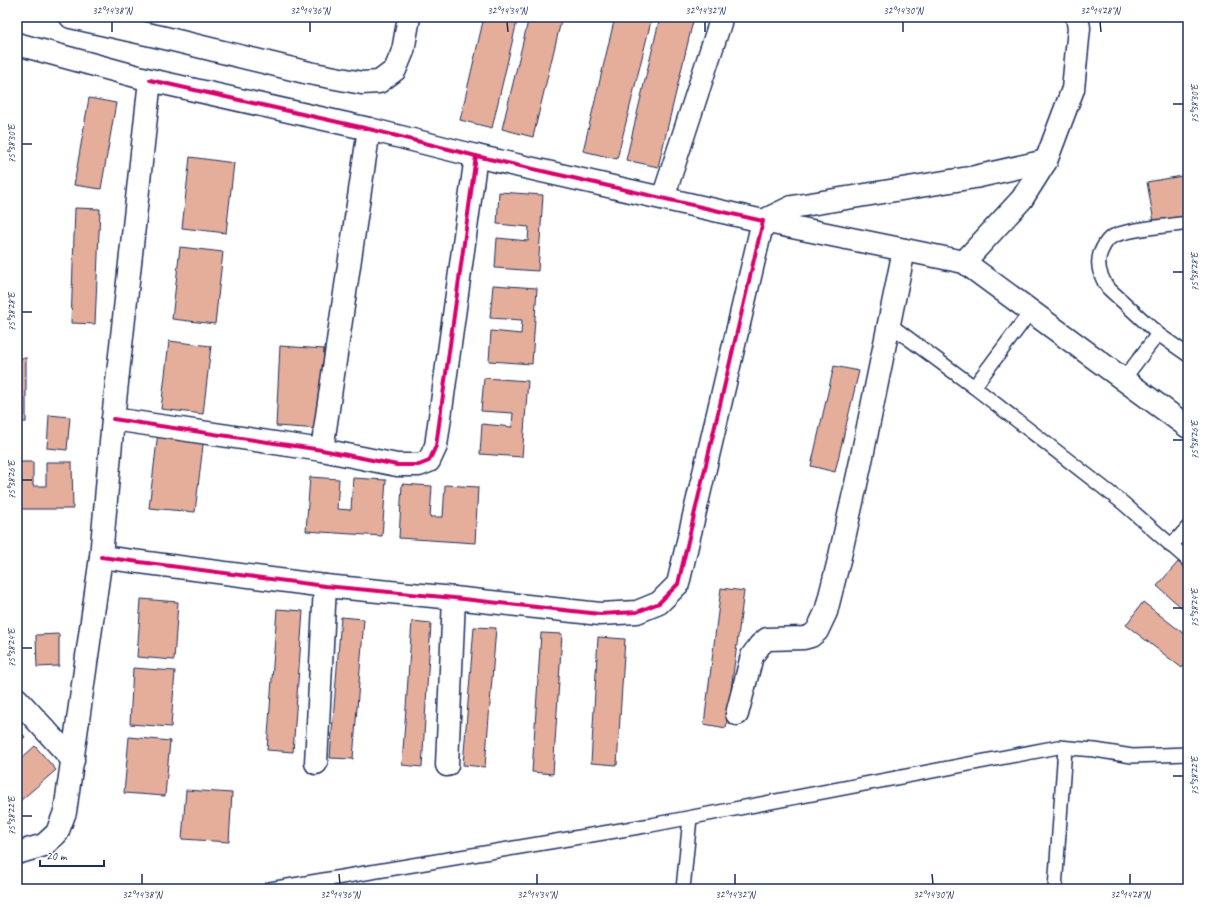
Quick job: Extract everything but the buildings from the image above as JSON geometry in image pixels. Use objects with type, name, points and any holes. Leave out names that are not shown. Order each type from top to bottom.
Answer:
[{"type":"street","points":[[71,17],[165,38],[309,74],[362,83],[379,82],[395,70],[403,51],[409,17]]},
{"type":"street","points":[[663,198],[721,17]]},
{"type":"street","points":[[964,262],[1022,199],[1046,161],[1073,89],[1078,28],[1077,17]]},
{"type":"street","points":[[17,44],[150,80],[369,128],[476,156],[763,221],[964,262],[1188,427]]},
{"type":"street","points":[[17,853],[44,845],[57,833],[65,812],[101,557],[113,419],[150,80]]},
{"type":"street","points":[[322,450],[369,128]]},
{"type":"street","points":[[113,419],[322,450],[397,465],[419,466],[429,461],[436,446],[476,156]]},
{"type":"street","points":[[763,221],[792,207],[975,177],[1046,161]]},
{"type":"street","points":[[101,557],[325,586],[600,614],[637,612],[659,603],[678,584],[763,221]]},
{"type":"street","points":[[737,714],[752,656],[760,645],[767,639],[804,638],[811,636],[817,631],[826,612],[858,473],[904,250]]},
{"type":"street","points":[[316,763],[325,586]]},
{"type":"street","points":[[447,765],[454,598]]},
{"type":"street","points":[[17,699],[72,760]]},
{"type":"lane","points":[[1188,223],[1123,232],[1109,238],[1103,246],[1099,256],[1098,268],[1102,280],[1108,288],[1158,334],[1188,355]]},
{"type":"lane","points":[[974,386],[1031,311]]},
{"type":"lane","points":[[889,324],[974,386],[1123,503],[1188,560]]},
{"type":"lane","points":[[1123,380],[1158,334]]},
{"type":"lane","points":[[1171,546],[1188,527]]},
{"type":"lane","points":[[270,889],[690,818],[1058,747],[1095,750],[1132,756],[1188,754]]},
{"type":"lane","points":[[1055,889],[1065,748]]},
{"type":"lane","points":[[683,889],[690,818]]},
{"type":"cycle path","points":[[101,557],[325,586],[600,614],[637,612],[659,603],[678,584],[763,221],[476,156],[369,129],[150,80]]},
{"type":"cycle path","points":[[113,419],[322,450],[397,465],[419,465],[429,461],[436,446],[476,156]]}]
